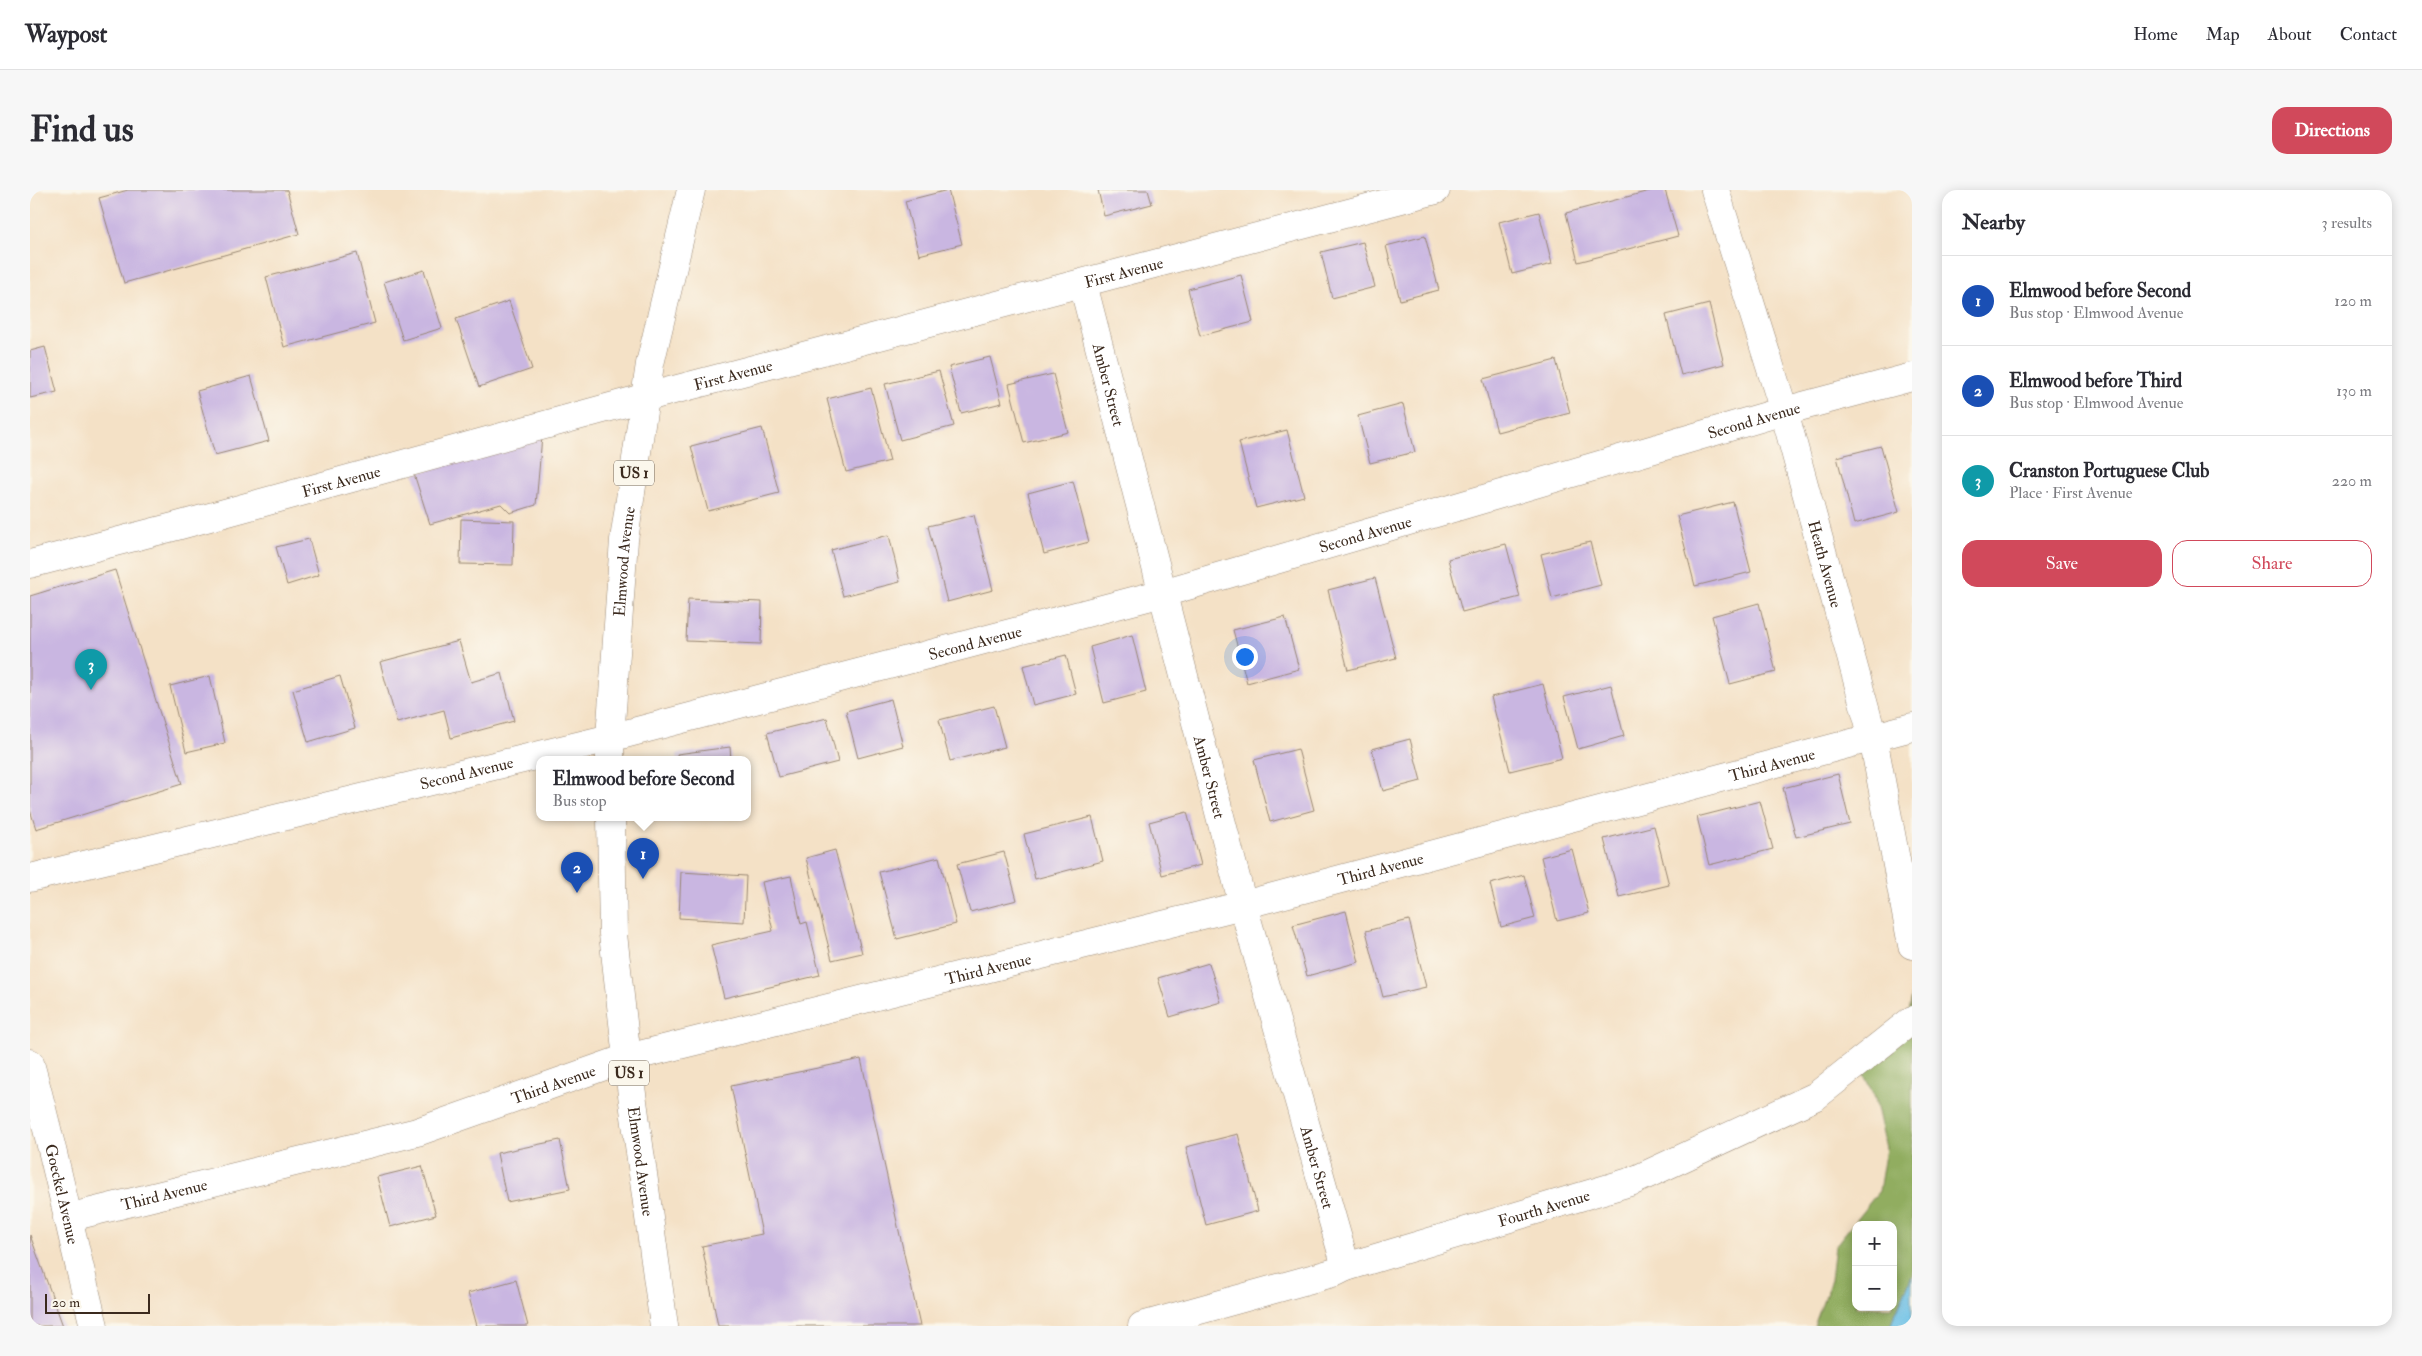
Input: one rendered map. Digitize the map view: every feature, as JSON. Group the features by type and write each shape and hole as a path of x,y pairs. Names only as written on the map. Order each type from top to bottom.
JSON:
{"street":[{"name":"Elmwood Avenue","path":"610,749 624,540 647,398 650,364 691,190"},
{"name":"First Avenue","path":"30,564 647,398 1436,190"},
{"name":"Heath Avenue","path":"1715,190 1784,411 1873,738 1912,945"},
{"name":"Amber Street","path":"1083,284 1243,905 1346,1267"},
{"name":"Second Avenue","path":"579,756 610,749 1163,594 1784,411 1912,377"},
{"name":"Third Avenue","path":"67,1218 417,1132 627,1058 1243,905 1912,727"},
{"name":"Second Avenue","path":"30,878 536,765"},
{"name":"Elmwood Avenue","path":"611,821 614,934 627,1058 664,1326"},
{"name":"Fourth Avenue","path":"1142,1326 1336,1272 1346,1267 1633,1181 1816,1096 1912,1020"},
{"name":"Goeckel Avenue","path":"30,1063 50,1136 67,1218 94,1326"}],"green space":[{"path":"1912,996 1912,1276 1897,1310 1897,1221 1855,1221 1879,1191 1886,1148 1875,1098 1859,1064 1908,1016"},
{"path":"1852,1225 1852,1311 1897,1311 1890,1326 1814,1326 1831,1280 1835,1246"}],"water":[{"path":"1912,1276 1912,1326 1890,1326"}],"building":[{"path":"128,190 287,190 299,234 124,283 99,198"},
{"path":"948,190 962,244 919,255 905,201"},
{"path":"1098,190 1148,190 1152,204 1104,216"},
{"path":"1653,190 1665,190 1678,236 1578,262 1566,213"},
{"path":"1539,212 1552,264 1512,274 1499,222"},
{"path":"1425,236 1439,290 1400,300 1386,246"},
{"path":"1363,242 1375,287 1332,298 1321,252"},
{"path":"357,253 375,323 284,347 266,277"},
{"path":"424,270 442,328 403,340 384,282"},
{"path":"1241,275 1253,322 1200,336 1188,289"},
{"path":"509,301 532,369 479,387 456,319"},
{"path":"1709,304 1724,364 1681,375 1666,315"},
{"path":"45,347 57,392 30,398 30,351"},
{"path":"990,357 1002,403 961,413 949,367"},
{"path":"1556,360 1570,413 1497,432 1483,379"},
{"path":"939,371 954,426 900,440 885,384"},
{"path":"1053,374 1068,432 1024,443 1009,384"},
{"path":"251,376 269,441 215,455 197,391"},
{"path":"871,388 890,461 846,472 827,399"},
{"path":"1403,404 1415,452 1370,463 1358,416"},
{"path":"762,428 779,493 708,511 691,446"},
{"path":"1287,430 1304,496 1256,508 1239,442"},
{"path":"542,436 536,505 510,513 501,504 430,524 414,474"},
{"path":"1881,446 1899,512 1854,524 1837,457"},
{"path":"1073,481 1089,542 1044,554 1028,493"},
{"path":"1733,502 1751,572 1695,586 1677,516"},
{"path":"974,515 993,590 947,602 928,526"},
{"path":"461,519 514,521 513,565 460,564"},
{"path":"889,535 900,582 843,596 831,550"},
{"path":"309,539 319,575 287,585 276,547"},
{"path":"1590,542 1601,585 1552,598 1541,554"},
{"path":"1506,544 1520,597 1462,612 1448,559"},
{"path":"115,570 182,784 36,829 30,810 30,596"},
{"path":"1375,578 1396,658 1348,670 1328,590"},
{"path":"688,599 762,602 761,644 686,641"},
{"path":"1759,603 1776,672 1730,684 1712,616"},
{"path":"1285,617 1299,669 1247,683 1233,630"},
{"path":"1132,635 1146,692 1104,703 1090,647"},
{"path":"459,641 471,682 502,673 514,721 451,738 444,710 397,723 380,662"},
{"path":"1066,655 1076,694 1033,705 1023,666"},
{"path":"210,676 225,743 186,752 170,686"},
{"path":"340,676 355,728 308,742 293,690"},
{"path":"1543,684 1562,758 1510,771 1491,697"},
{"path":"1611,685 1624,736 1578,749 1564,697"},
{"path":"891,699 903,746 858,758 846,711"},
{"path":"994,706 1005,747 950,761 939,720"},
{"path":"827,718 838,762 779,777 767,733"},
{"path":"1410,739 1421,781 1383,791 1372,749"},
{"path":"730,747 731,756 677,756 677,754"},
{"path":"1298,749 1314,810 1270,822 1254,760"},
{"path":"1838,774 1850,824 1796,837 1783,788"},
{"path":"1760,801 1773,849 1709,865 1697,817"},
{"path":"1187,812 1201,865 1162,875 1149,822"},
{"path":"1092,817 1103,861 1035,879 1024,834"},
{"path":"1654,826 1669,885 1619,897 1604,839"},
{"path":"1572,849 1589,913 1557,921 1541,857"},
{"path":"835,850 862,953 832,960 806,858"},
{"path":"1004,852 1017,900 970,912 957,864"},
{"path":"939,857 956,924 897,939 879,872"},
{"path":"681,872 746,876 744,922 679,918"},
{"path":"1524,875 1535,918 1501,927 1490,884"},
{"path":"791,876 801,924 807,922 820,975 724,998 711,945 773,931 762,882"},
{"path":"1346,911 1359,962 1307,976 1293,925"},
{"path":"1409,920 1426,987 1383,997 1366,931"},
{"path":"1209,963 1221,1002 1170,1017 1158,978"},
{"path":"861,1059 920,1326 718,1326 702,1246 762,1234 731,1086"},
{"path":"1238,1134 1258,1211 1206,1225 1186,1147"},
{"path":"560,1140 570,1189 507,1202 497,1153"},
{"path":"422,1166 436,1215 390,1227 377,1177"},
{"path":"30,1235 63,1326 30,1326"},
{"path":"516,1280 528,1326 477,1326 468,1293"}],"place":[{"name":"Cranston Portuguese Club","path":"91,690"},
{"name":"Elmwood before Second","path":"643,879"},
{"name":"Elmwood before Third","path":"577,893"}]}
